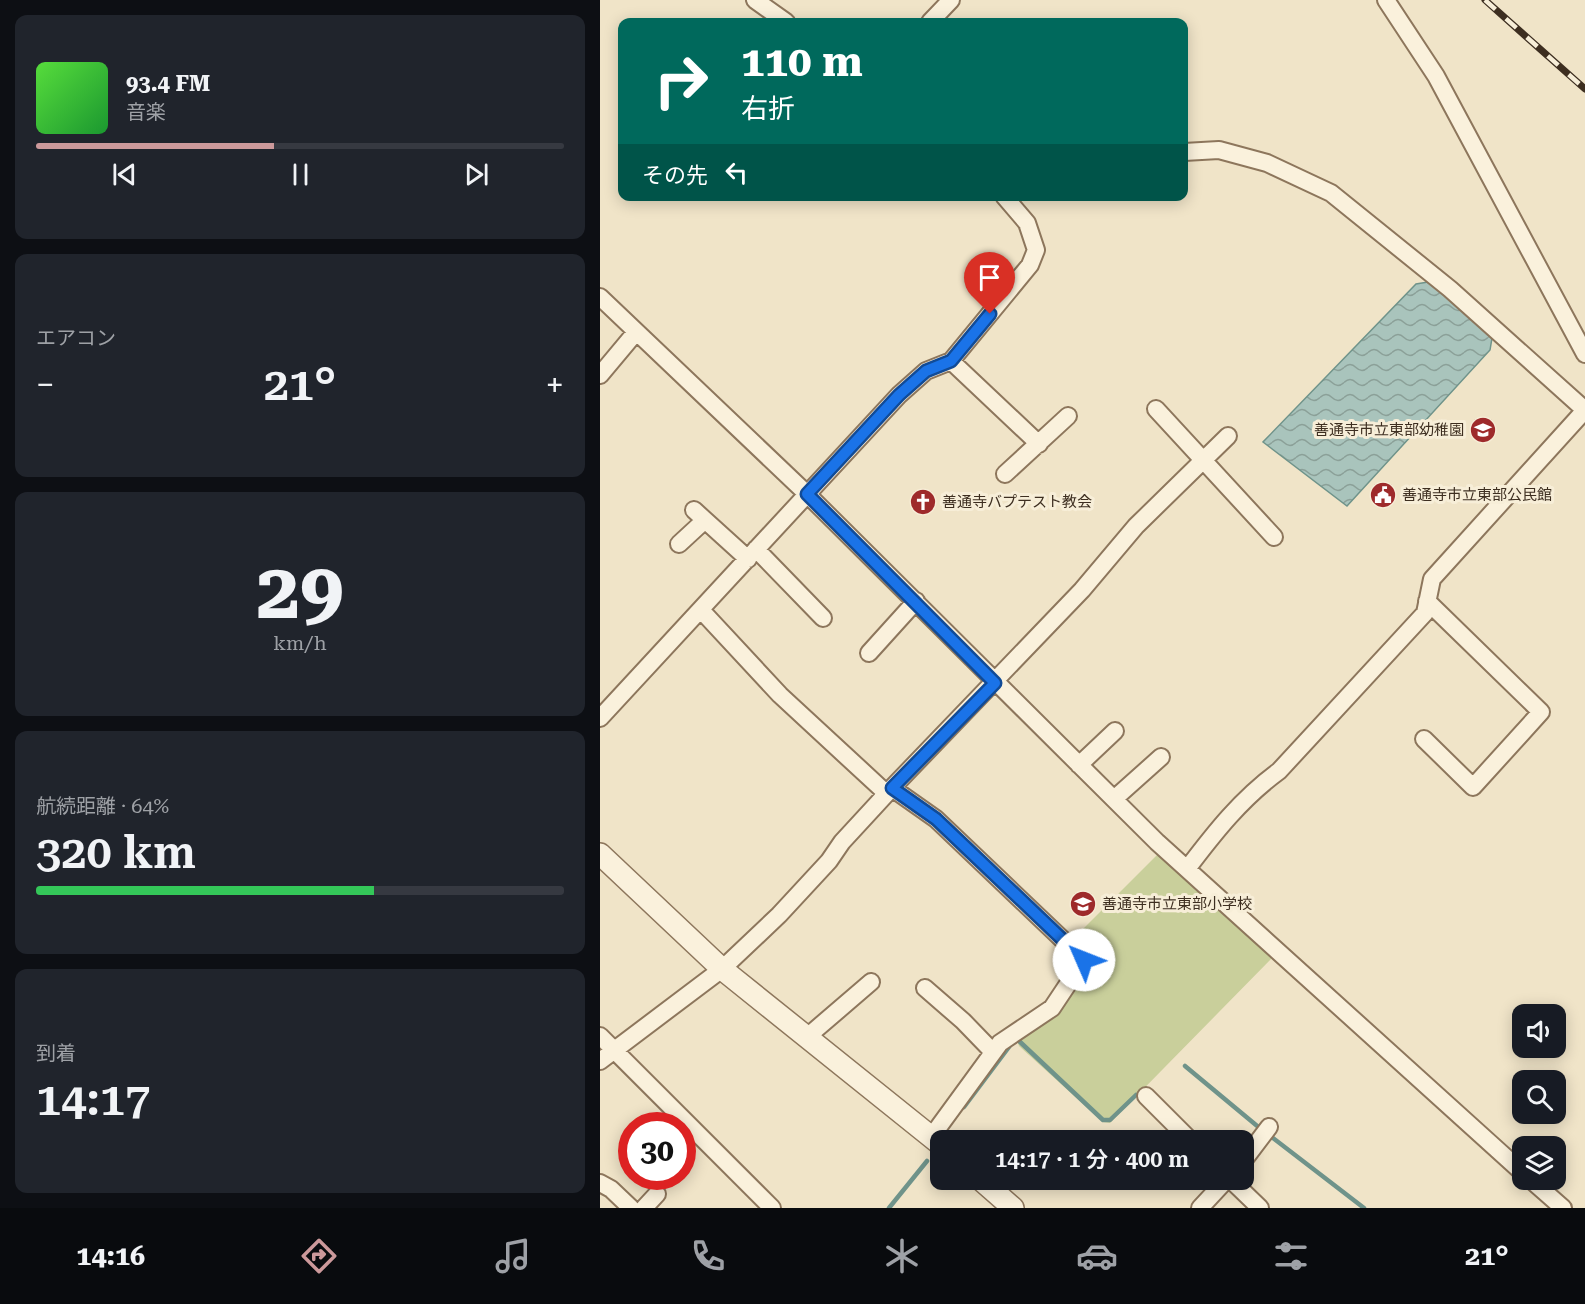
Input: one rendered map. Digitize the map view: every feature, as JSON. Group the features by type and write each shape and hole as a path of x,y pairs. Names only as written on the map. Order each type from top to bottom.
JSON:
{"street":[{"path":"755,0 780,18"},
{"path":"934,18 951,0"},
{"path":"1386,0 1436,76 1585,354"},
{"path":"1187,869 1225,818 1254,789 1279,771 1425,613 1432,579 1453,553 1585,410 1450,289 1331,193 1267,163 1219,150 1188,152"},
{"path":"600,718 899,395 926,371 951,361 1030,265 1036,250 1027,223 1008,201"},
{"path":"600,297 807,494 1114,800 1512,1163"},
{"path":"600,375 636,332"},
{"path":"951,361 1039,444"},
{"path":"1156,409 1274,537"},
{"path":"1005,474 1068,416"},
{"path":"600,1061 722,969 779,915 829,861 842,842 889,790 995,683 1082,590 1136,526 1228,436"},
{"path":"679,543 700,515 752,554 823,618"},
{"path":"869,653 916,601"},
{"path":"1424,739 1473,788 1541,712 1427,601"},
{"path":"701,610 780,695 889,790 936,819 1084,960 1052,1008 1000,1044 993,1052 942,1130"},
{"path":"1079,765 1115,731"},
{"path":"1114,800 1161,757"},
{"path":"600,854 722,969 930,1135"},
{"path":"807,1037 871,982"},
{"path":"925,988 963,1021 993,1052"},
{"path":"600,1036 772,1208"},
{"path":"1146,1096 1180,1130"},
{"path":"1254,1147 1267,1131"},
{"path":"600,1183 611,1189 631,1208"},
{"path":"993,1190 1013,1208"},
{"path":"1200,1208 1218,1190"},
{"path":"1241,1190 1260,1208"},
{"path":"1543,1190 1563,1208"},
{"path":"644,1208 657,1194"}],"green space":[{"path":"1160,852 1271,955 1271,959 1110,1123 1103,1122 1019,1046 1016,1038 1091,960 1071,941"}],"water":[{"path":"1428,282 1439,287 1492,338 1490,350 1347,506 1263,442 1416,284"}],"waterway":[{"path":"1018,1040 1103,1120 1110,1120 1136,1095"},
{"path":"964,1107 1009,1047"},
{"path":"1185,1066 1262,1130"},
{"path":"1269,1135 1364,1208"},
{"path":"889,1208 927,1161"}],"railway":[{"path":"1485,0 1585,89"}],"place":[{"name":"善通寺市立東部幼稚園","path":"1483,430"},
{"name":"善通寺市立東部公民館","path":"1383,495"},
{"name":"善通寺バプテスト教会","path":"923,502"},
{"name":"善通寺市立東部小学校","path":"1083,904"}],"route":[{"path":"990,314 951,361 926,371 899,395 870,429 807,494 995,683 892,788 936,819 1084,960"}]}
